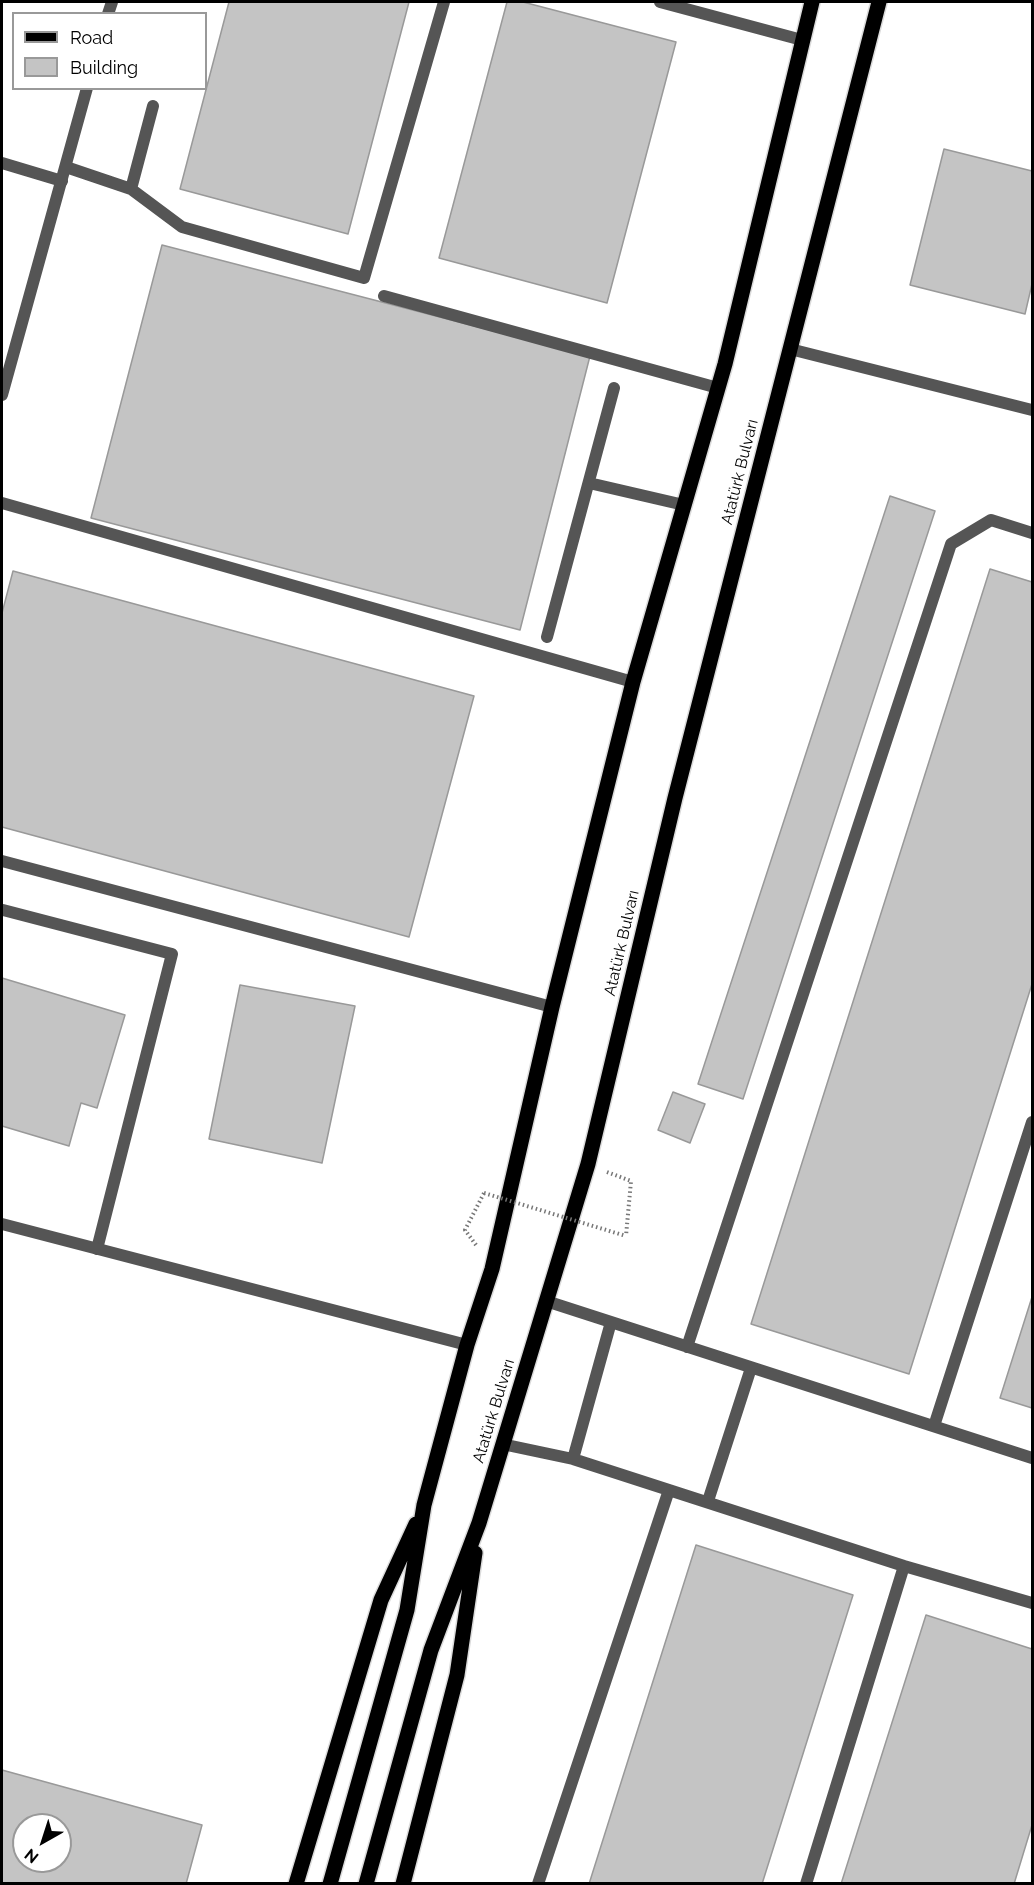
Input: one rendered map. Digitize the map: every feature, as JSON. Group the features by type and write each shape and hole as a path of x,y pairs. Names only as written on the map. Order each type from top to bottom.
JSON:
{"main road":[{"path":"330,1884 407,1610 424,1505 467,1345 492,1269 552,1007 633,682 718,388 812,2"},
{"name":"Atatürk Bulvarı","path":"366,1884 431,1650 479,1523 588,1164 675,798 879,2"},
{"path":"296,1884 381,1600 424,1505"},
{"path":"403,1884 457,1675 479,1523"}],"street":[{"path":"66,167 131,189 182,227 364,278 444,2"},
{"path":"660,2 802,40"},
{"path":"2,395 86,90"},
{"path":"131,189 153,106"},
{"path":"2,163 62,181"},
{"path":"384,296 718,388"},
{"path":"790,349 1032,410"},
{"path":"547,637 614,388"},
{"path":"589,483 684,506"},
{"path":"2,503 633,682"},
{"path":"687,1347 951,544 991,520 1032,533"},
{"path":"2,861 552,1007"},
{"path":"3,910 172,954 97,1249"},
{"path":"934,1426 1032,1122"},
{"path":"2,1224 467,1345"},
{"path":"546,1301 1032,1458"},
{"path":"573,1459 611,1323"},
{"path":"708,1501 751,1368"},
{"path":"502,1443 573,1459 904,1566 1032,1603"},
{"path":"538,1884 669,1490"},
{"path":"806,1884 904,1566"}],"path":[{"path":"465,1230 484,1193 626,1236 631,1181"}],"building":[{"path":"229,2 409,2 348,234 180,189"},
{"path":"507,2 523,2 676,42 607,303 439,258"},
{"path":"944,149 1032,171 1032,284 1025,314 910,285"},
{"path":"162,245 590,356 520,630 91,518"},
{"path":"890,496 935,511 743,1099 698,1084"},
{"path":"990,569 1032,582 1032,984 909,1374 751,1324"},
{"path":"13,571 474,696 409,937 2,827 2,613"},
{"path":"2,978 125,1015 97,1108 81,1103 69,1146 2,1126"},
{"path":"240,985 355,1006 322,1163 209,1139"},
{"path":"673,1092 705,1104 690,1143 658,1130"},
{"path":"1032,1297 1032,1408 1000,1398"},
{"path":"696,1545 853,1595 762,1884 589,1884"},
{"path":"926,1615 1032,1649 1032,1825 1014,1884 841,1884"},
{"path":"2,1770 202,1825 186,1884 2,1884"}]}
